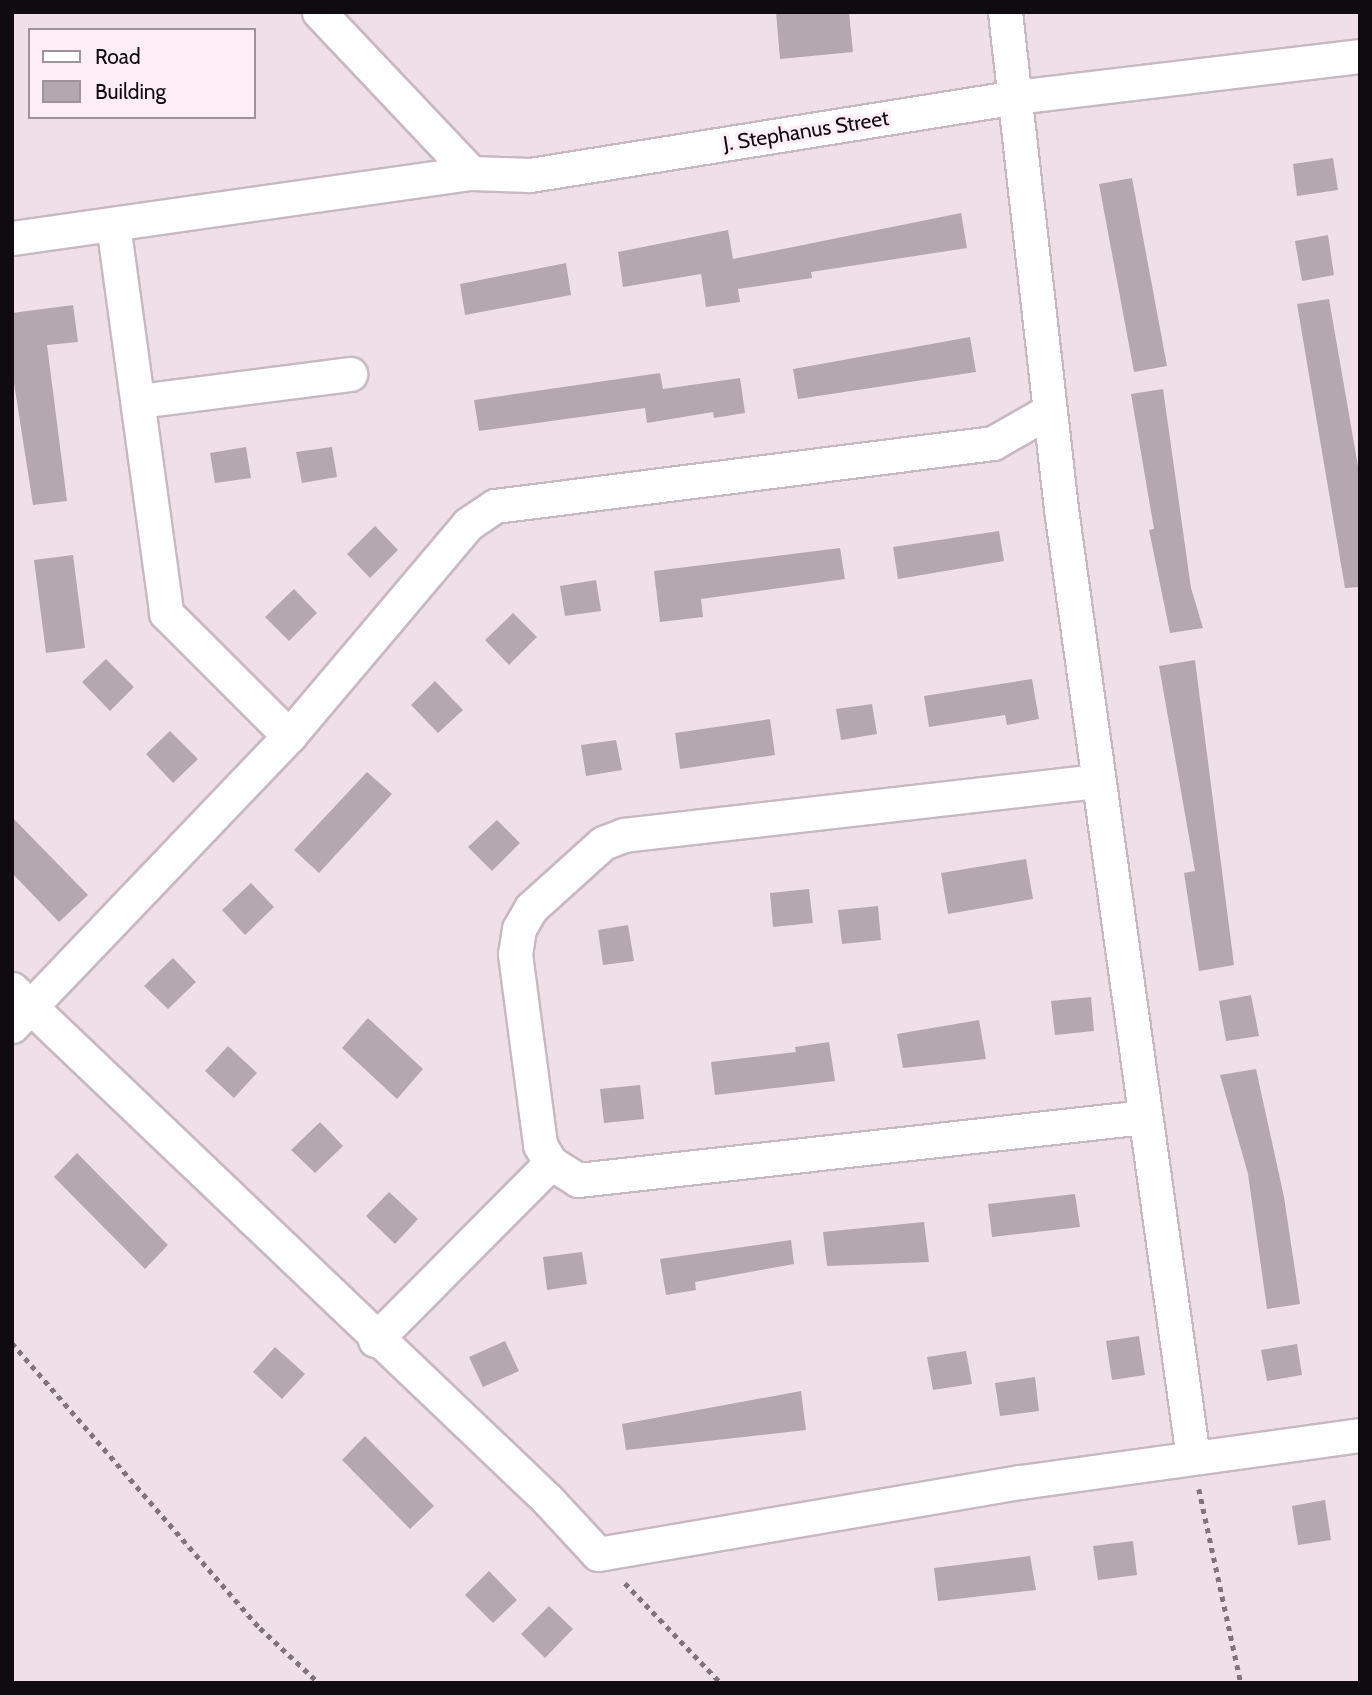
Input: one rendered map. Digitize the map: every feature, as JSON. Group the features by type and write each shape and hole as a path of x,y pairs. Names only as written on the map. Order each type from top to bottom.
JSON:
{"street":[{"path":"320,12 471,173"},
{"path":"1005,12 1049,411 1096,781 1193,1458"},
{"name":"J. Stephanus Street","path":"12,238 471,173 530,175 1016,97 1360,56"},
{"path":"113,224 166,613 289,736"},
{"path":"139,401 350,374"},
{"path":"1049,411 993,443 495,506 468,524 289,736 18,1007 547,1499 598,1554 1193,1458 1360,1435"},
{"path":"1096,781 624,835 603,843 531,908 519,929 515,954 540,1145 551,1163 578,1180 1144,1117"},
{"path":"375,1340 551,1163"}],"path":[{"path":"12,1343 260,1628 319,1683"},
{"path":"1193,1458 1238,1682"},
{"path":"598,1554 721,1683"}],"building":[{"path":"776,12 849,12 853,52 780,59"},
{"path":"1333,158 1338,190 1297,196 1293,164"},
{"path":"1132,178 1167,366 1134,372 1099,184"},
{"path":"961,213 967,248 811,272 812,278 738,289 740,302 706,307 701,274 623,287 618,252 728,230 733,259"},
{"path":"1328,235 1334,275 1302,281 1295,241"},
{"path":"566,263 571,295 465,315 460,284"},
{"path":"1329,299 1360,478 1360,587 1345,588 1297,304"},
{"path":"73,305 78,342 47,345 67,501 33,505 12,370 12,313"},
{"path":"970,337 976,372 798,399 793,369"},
{"path":"660,373 663,389 740,378 745,413 714,418 713,412 647,423 645,408 479,431 474,400"},
{"path":"1163,389 1191,588 1203,628 1170,633 1149,530 1154,529 1131,394"},
{"path":"246,447 251,478 215,483 210,453"},
{"path":"332,447 337,477 302,483 296,452"},
{"path":"375,526 398,550 370,578 347,554"},
{"path":"999,531 1004,561 898,579 893,547"},
{"path":"840,548 845,579 701,599 703,617 660,622 654,571"},
{"path":"73,555 85,648 46,653 34,560"},
{"path":"596,580 601,611 565,616 560,586"},
{"path":"294,589 317,613 289,641 265,617"},
{"path":"513,613 537,637 509,665 485,640"},
{"path":"106,659 134,687 110,711 82,682"},
{"path":"1195,660 1234,965 1199,971 1184,873 1195,871 1159,666"},
{"path":"1032,679 1039,719 1007,725 1005,715 929,727 924,696"},
{"path":"435,681 463,710 438,733 411,705"},
{"path":"872,704 877,734 841,740 836,709"},
{"path":"770,719 775,755 680,769 675,733"},
{"path":"170,731 198,759 173,783 146,754"},
{"path":"616,740 622,770 586,776 581,745"},
{"path":"367,772 392,794 319,873 294,850"},
{"path":"12,817 88,895 59,922 12,873"},
{"path":"497,820 520,843 492,871 468,847"},
{"path":"1026,859 1033,899 948,914 941,873"},
{"path":"251,883 274,907 245,935 222,910"},
{"path":"809,889 813,923 773,927 770,893"},
{"path":"878,906 881,940 842,944 838,910"},
{"path":"628,925 634,961 603,965 598,930"},
{"path":"173,958 196,982 168,1009 144,986"},
{"path":"1251,995 1259,1036 1226,1041 1219,1001"},
{"path":"1091,997 1094,1031 1055,1035 1051,1001"},
{"path":"368,1018 423,1069 397,1099 342,1048"},
{"path":"979,1020 986,1059 903,1068 897,1034"},
{"path":"829,1042 835,1081 715,1095 711,1062 796,1052 795,1047"},
{"path":"228,1046 257,1073 234,1098 205,1071"},
{"path":"1256,1069 1284,1197 1300,1304 1267,1309 1248,1174 1220,1075"},
{"path":"640,1085 644,1119 604,1123 600,1089"},
{"path":"320,1122 343,1146 315,1173 291,1150"},
{"path":"77,1153 168,1245 145,1269 54,1177"},
{"path":"389,1192 418,1219 395,1244 366,1216"},
{"path":"1075,1194 1080,1227 992,1237 988,1204"},
{"path":"924,1222 929,1262 827,1266 823,1232"},
{"path":"791,1240 794,1264 695,1282 696,1290 666,1295 660,1259"},
{"path":"582,1252 587,1284 547,1290 543,1257"},
{"path":"1139,1336 1145,1375 1112,1380 1106,1341"},
{"path":"505,1341 519,1371 483,1387 469,1357"},
{"path":"1297,1344 1302,1375 1267,1381 1261,1350"},
{"path":"275,1347 305,1374 282,1399 253,1372"},
{"path":"966,1351 972,1384 933,1390 927,1357"},
{"path":"1035,1377 1039,1411 1000,1416 995,1383"},
{"path":"801,1391 806,1430 626,1450 622,1424"},
{"path":"365,1436 434,1506 410,1529 342,1460"},
{"path":"1325,1500 1331,1540 1298,1545 1292,1506"},
{"path":"1133,1541 1137,1575 1098,1580 1093,1546"},
{"path":"1030,1556 1036,1590 938,1601 934,1568"},
{"path":"489,1571 517,1600 493,1623 465,1595"},
{"path":"549,1606 573,1629 545,1658 521,1634"}]}
